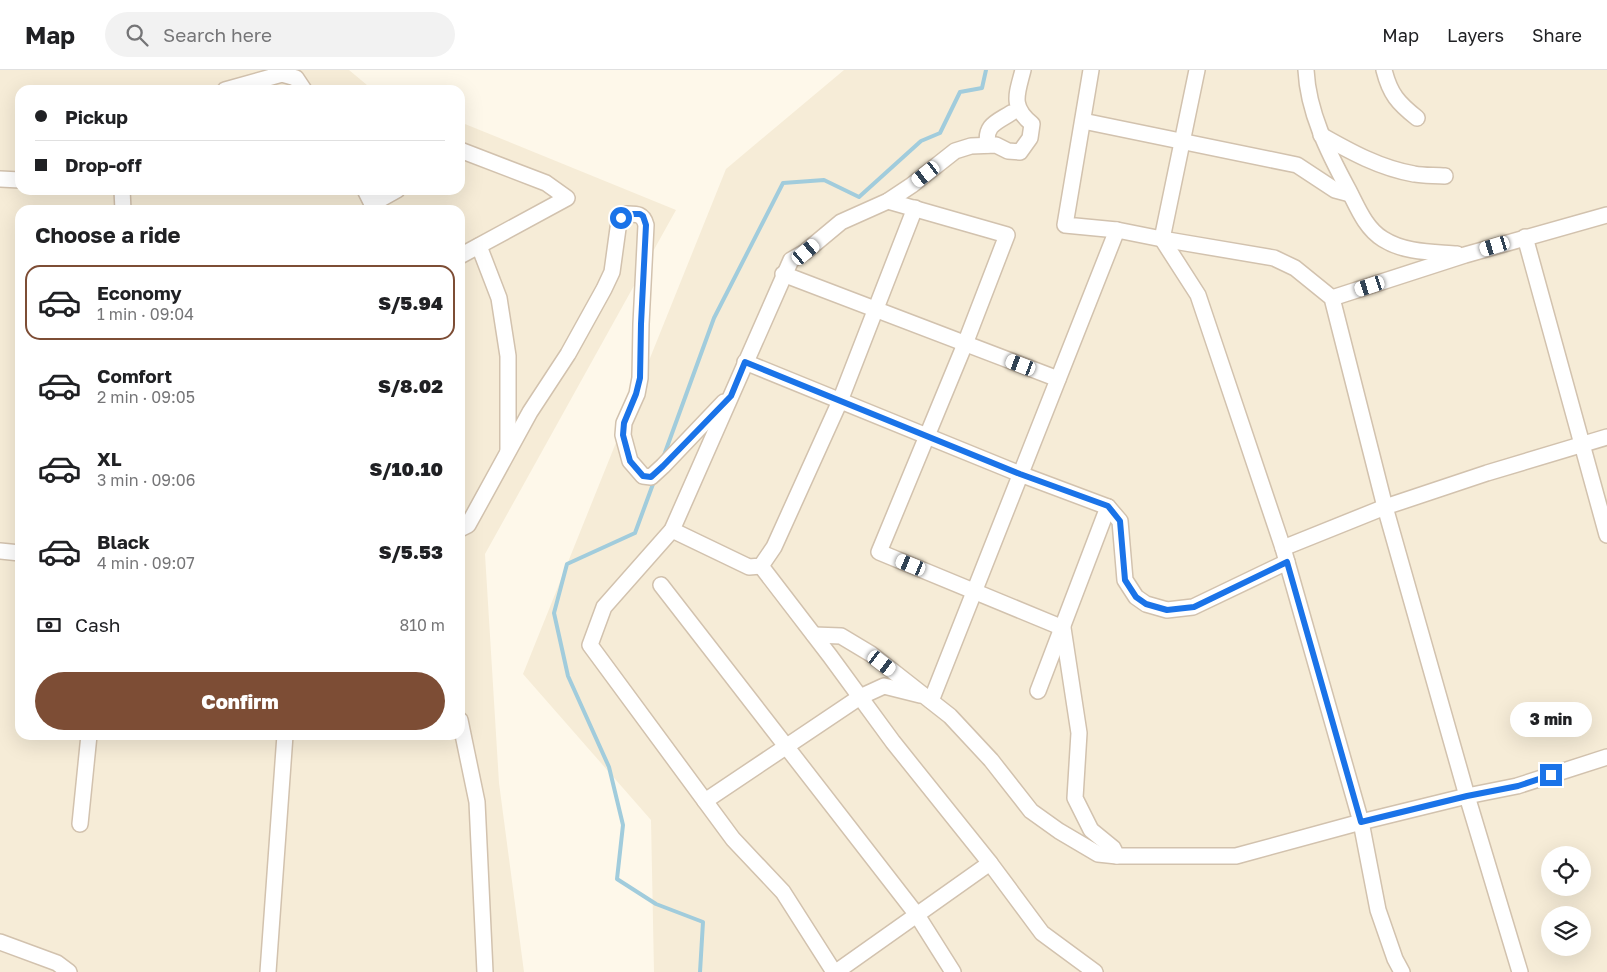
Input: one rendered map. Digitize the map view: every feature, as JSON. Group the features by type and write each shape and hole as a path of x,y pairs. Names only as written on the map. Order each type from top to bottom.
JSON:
{"street":[{"path":"990,863 835,972 783,892 733,839 590,645 604,607 672,530 783,274 791,260 806,252 841,222 888,201 912,185 955,151 971,146 996,145 1020,152 1030,138 1032,124 1021,115 1016,98 1023,70"},
{"path":"1091,70 1065,224 1117,230 1274,258 1295,268 1332,298 1385,507 1467,796 1520,972"},
{"path":"1197,70 1162,239 1198,295 1285,555 1361,822 1378,910 1394,959 1402,972"},
{"path":"1306,70 1306,83 1324,144 1364,221 1382,238 1409,250 1465,255"},
{"path":"1384,70 1388,87 1403,107 1417,118"},
{"path":"243,85 282,74 296,78 301,85"},
{"path":"988,145 986,136 991,126 1011,113"},
{"path":"1082,121 1297,165 1335,190 1350,194"},
{"path":"1322,135 1352,153 1387,167 1415,174 1445,176"},
{"path":"465,153 546,183 567,198 465,253"},
{"path":"0,179 15,180"},
{"path":"377,205 390,195"},
{"path":"888,201 1007,235 966,344 879,552 1064,628"},
{"path":"672,530 749,568 761,566 774,547 840,401 915,208"},
{"path":"465,526 468,525 530,412 568,354 604,289 612,272 620,221 625,214 640,214 643,216 646,225 640,378 636,394 624,423 624,444 630,461 643,476 651,477 731,396"},
{"path":"1332,298 1465,255 1607,214"},
{"path":"929,699 974,592 1117,230"},
{"path":"1525,237 1607,535"},
{"path":"479,246 499,298 508,356 508,452"},
{"path":"783,274 1058,379"},
{"path":"745,362 1020,474 1108,506 1120,521 1125,580 1136,597 1146,604 1167,610 1194,607 1285,555 1385,507 1487,473 1583,446 1607,437"},
{"path":"1038,692 1064,628 1108,506"},
{"path":"0,551 15,552"},
{"path":"761,566 814,634 893,742 990,863 1042,933 1095,972"},
{"path":"661,585 917,915 953,972"},
{"path":"1064,628 1079,733 1075,798 1091,830 1113,848 1117,856"},
{"path":"814,634 841,636 871,654 950,716 991,760 1031,811 1059,831 1098,854 1117,856 1236,856 1361,822 1467,796 1518,786 1607,756"},
{"path":"705,801 860,697 884,686 929,699"},
{"path":"80,824 88,740"},
{"path":"268,972 285,740"},
{"path":"464,740 477,802 485,972"},
{"path":"0,942 57,963 70,972"}],"shaded area":[{"path":"0,70 349,70 367,85 15,85 15,195 465,195 465,124 676,210 485,554 499,783 524,972 0,972"},
{"path":"844,70 1607,70 1607,972 654,972 651,820 523,674 726,169"}],"waterway":[{"path":"663,458 714,318 783,183 824,180 859,197 921,141 940,133 960,92 982,88 986,70"},
{"path":"653,484 635,533 567,564 554,613 568,676 609,767 623,825 617,879 656,904 703,922 700,972"}],"route":[{"path":"621,218 625,214 640,214 643,216 646,225 640,378 636,394 624,423 623,435 630,461 643,476 651,477 731,396 745,362 1020,474 1108,506 1120,521 1125,580 1136,597 1146,604 1167,610 1194,607 1287,562 1361,822 1467,796 1518,786 1551,775"}]}
